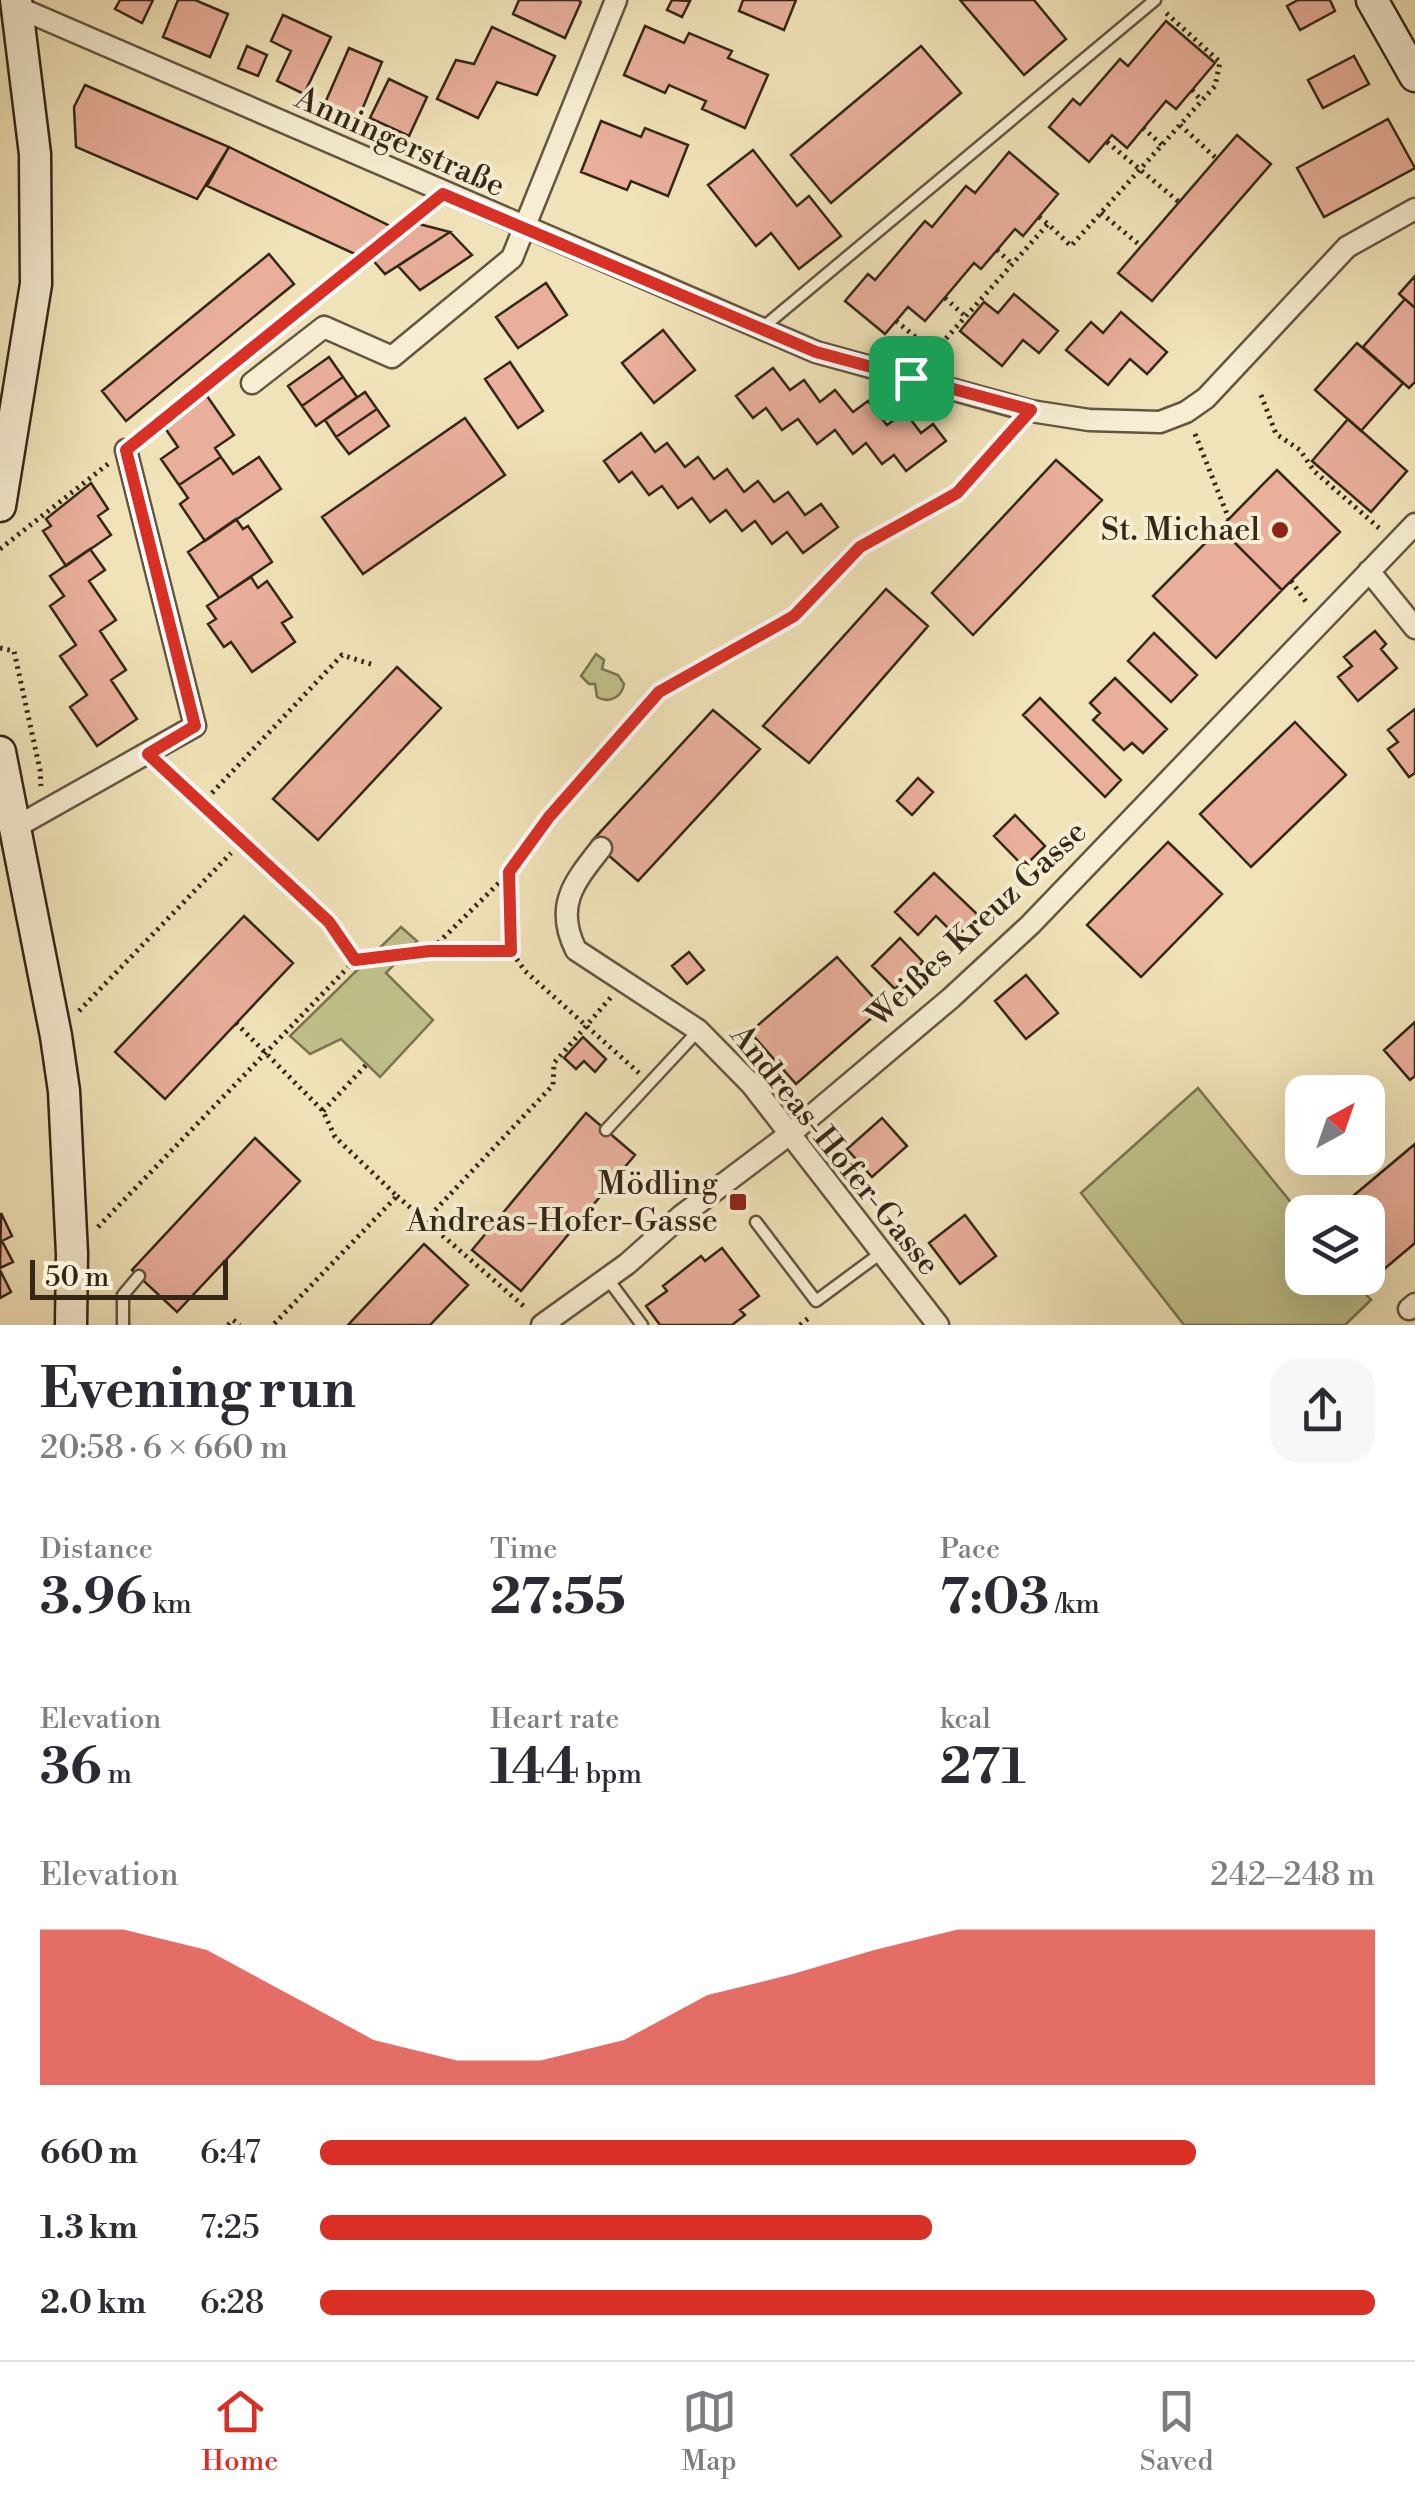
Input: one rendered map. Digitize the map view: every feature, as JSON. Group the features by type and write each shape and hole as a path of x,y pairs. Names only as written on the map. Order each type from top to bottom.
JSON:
{"street":[{"path":"252,383 324,327 392,357 512,258 616,0"},
{"path":"1372,0 1415,76"},
{"path":"0,506 36,284 34,154 16,3"},
{"name":"Anningerstraße","path":"16,3 443,194 816,352 1031,410 1089,420 1160,422 1186,412"},
{"path":"1186,412 1206,398 1347,247 1415,209"},
{"path":"16,827 195,726 126,450"},
{"name":"Weißes Kreuz Gasse","path":"543,1324 608,1278 791,1134 951,998 1030,925 1415,524"},
{"path":"1369,571 1415,628"},
{"path":"0,752 64,1090 72,1254 71,1325"},
{"name":"Andreas-Hofer-Gasse","path":"602,848 574,883 566,912 566,931 576,950 698,1030 752,1085 938,1325"}],"lane":[{"path":"761,329 1154,1"},
{"path":"148,754 303,897"},
{"path":"606,1130 698,1030"},
{"path":"756,1222 816,1301 882,1252"},
{"path":"123,1325 123,1296 139,1276"},
{"path":"608,1278 642,1325"}],"path":[{"path":"1039,217 1071,246 1215,86 1220,62 1154,1"},
{"path":"1192,90 1202,100"},
{"path":"1180,125 1217,159"},
{"path":"1144,128 1162,145"},
{"path":"1107,142 1179,202"},
{"path":"0,549 443,194"},
{"path":"1101,213 1141,246"},
{"path":"911,378 1048,224"},
{"path":"997,250 1012,264"},
{"path":"945,298 966,316"},
{"path":"896,321 934,352"},
{"path":"1262,395 1276,434 1300,450 1314,471 1396,544"},
{"path":"430,951 509,872 549,817 659,692 794,616 860,547 957,493 1031,410"},
{"path":"1186,412 1229,519"},
{"path":"0,648 14,651 41,791"},
{"path":"203,802 342,655 374,665"},
{"path":"85,1005 243,840"},
{"path":"509,872 511,951 525,971 648,1082"},
{"path":"303,897 329,922 355,960"},
{"path":"94,1230 355,960 430,951 511,951"},
{"path":"425,1221 553,1086 554,1063 624,982"},
{"path":"236,1023 323,1111 335,1137 543,1324"},
{"path":"323,1111 366,1064"},
{"path":"273,1325 397,1196"},
{"path":"228,1325 233,1320 240,1325"}],"green space":[{"path":"596,654 604,660 602,669 618,675 624,684 614,698 597,697 595,684 581,676"},
{"path":"401,927 417,941 386,973 433,1020 380,1077 341,1039 310,1054 290,1036"},
{"path":"1198,1088 1285,1195 1285,1295 1367,1295 1371,1300 1345,1325 1184,1325 1081,1193"}],"building":[{"path":"120,0 153,0 142,23 115,9"},
{"path":"178,0 195,0 228,14 210,57 163,37"},
{"path":"519,0 581,2 565,38 513,14"},
{"path":"672,0 690,1 682,17 667,10"},
{"path":"743,0 796,0 784,30 739,11"},
{"path":"960,0 1034,0 1066,39 1024,75"},
{"path":"1298,0 1330,0 1335,11 1300,30 1287,6"},
{"path":"283,15 331,37 304,94 277,81 291,51 271,41"},
{"path":"1166,21 1215,63 1176,109 1166,101 1127,148 1112,135 1089,162 1049,127 1073,99 1080,105 1120,59 1128,66"},
{"path":"645,26 684,43 689,33 732,51 728,58 768,75 745,128 702,109 706,101 669,85 665,93 624,75"},
{"path":"492,27 555,56 537,95 497,82 478,118 437,99 456,60 474,64"},
{"path":"247,46 267,55 258,76 238,68"},
{"path":"921,46 961,93 831,203 791,155"},
{"path":"349,48 382,62 359,117 325,103"},
{"path":"1354,56 1369,84 1323,108 1308,80"},
{"path":"389,79 427,97 409,136 370,118"},
{"path":"85,85 229,147 197,199 76,147 74,107"},
{"path":"1388,119 1415,168 1324,217 1297,168"},
{"path":"601,121 641,137 645,128 688,145 668,196 631,181 627,190 581,172"},
{"path":"1237,135 1271,164 1152,301 1118,273"},
{"path":"229,147 394,228 357,255 207,186"},
{"path":"753,150 797,206 809,196 841,236 799,269 771,233 756,246 708,185"},
{"path":"1009,152 1058,194 1023,236 1015,229 981,269 974,263 925,321 908,307 885,334 845,301 868,274 875,280 925,221 932,227 966,186 975,193"},
{"path":"415,223 450,232 385,274 371,258"},
{"path":"450,232 472,255 420,290 398,266"},
{"path":"269,254 294,284 126,421 102,391"},
{"path":"1415,276 1415,308 1399,294"},
{"path":"546,283 567,315 518,348 496,317"},
{"path":"1014,294 1058,331 1039,353 1023,340 1002,366 960,331 984,302 998,313"},
{"path":"1405,299 1415,308 1415,382 1409,388 1363,347"},
{"path":"1121,312 1167,352 1147,374 1130,359 1108,385 1066,350 1091,322 1103,333"},
{"path":"663,330 695,370 654,403 622,363"},
{"path":"1357,343 1403,383 1361,431 1315,390"},
{"path":"329,357 343,377 302,406 288,386"},
{"path":"510,362 543,411 518,428 485,379"},
{"path":"773,368 790,390 804,380 820,402 835,390 853,412 868,401 887,425 905,412 921,433 933,424 946,441 906,471 894,455 882,464 866,443 853,454 835,430 817,444 798,419 782,430 766,408 753,418 736,396"},
{"path":"343,377 357,397 316,426 302,406"},
{"path":"365,392 377,409 336,437 325,420"},
{"path":"207,396 234,435 215,448 221,457 179,485 161,459 178,447 163,425"},
{"path":"377,409 389,426 349,454 336,437"},
{"path":"465,418 505,475 363,574 322,517"},
{"path":"1348,419 1407,471 1371,512 1312,461"},
{"path":"641,433 655,452 667,443 685,467 698,457 714,479 727,469 744,492 758,481 774,502 788,492 805,515 821,504 838,527 803,553 787,532 772,544 755,521 742,531 726,510 710,522 692,498 678,508 662,486 649,495 632,472 619,482 604,461"},
{"path":"221,457 233,474 259,457 281,489 205,541 180,504 188,498 179,485"},
{"path":"1056,460 1102,500 973,635 932,593"},
{"name":"St. Michael","path":"1277,470 1340,532 1282,590 1220,528"},
{"path":"91,483 108,509 98,516 111,535 66,566 43,531 51,526 46,519"},
{"path":"236,519 243,529 248,526 272,562 219,598 188,552"},
{"path":"1220,528 1282,590 1216,658 1153,596"},
{"path":"90,549 105,570 89,581 116,620 100,631 126,670 111,680 137,719 97,746 70,707 87,695 60,656 76,645 50,606 64,596 50,576"},
{"path":"251,577 258,588 267,581 292,617 282,623 295,642 252,672 231,642 224,647 208,624 216,619 207,606"},
{"path":"886,589 928,626 809,763 763,726"},
{"path":"1375,631 1386,644 1381,649 1397,668 1358,701 1338,677 1352,666 1344,657"},
{"path":"1154,633 1197,675 1171,702 1128,661"},
{"path":"397,667 441,708 318,840 273,799"},
{"path":"1115,678 1167,729 1143,753 1132,743 1124,750 1093,720 1100,713 1090,703"},
{"path":"1040,698 1121,780 1105,797 1023,715"},
{"path":"1415,709 1415,773 1409,777 1388,749 1398,742 1388,730"},
{"path":"713,710 760,749 638,881 592,841"},
{"path":"1295,722 1346,775 1251,867 1200,814"},
{"path":"918,778 933,792 912,815 897,801"},
{"path":"1015,815 1045,846 1024,867 994,836"},
{"path":"1168,842 1222,894 1141,977 1087,925"},
{"path":"934,873 978,915 957,937 936,916 918,935 895,912"},
{"path":"244,916 293,963 165,1099 115,1052"},
{"path":"900,938 923,962 895,989 872,966"},
{"path":"689,952 704,970 687,984 672,966"},
{"path":"837,957 883,1008 796,1084 750,1032"},
{"path":"1026,975 1058,1013 1026,1039 995,1001"},
{"path":"1415,1022 1415,1076 1410,1080 1384,1050"},
{"path":"583,1037 606,1059 595,1072 584,1061 576,1069 564,1058"},
{"path":"586,1113 635,1155 521,1291 472,1250"},
{"path":"882,1118 907,1146 872,1177 847,1149"},
{"path":"255,1138 300,1181 177,1312 132,1270"},
{"path":"1415,1144 1415,1243 1385,1268 1385,1195 1354,1195 1378,1175 1385,1175 1385,1169"},
{"path":"1,1213 12,1236 2,1241 13,1262 0,1268"},
{"path":"965,1215 996,1256 960,1284 929,1243"},
{"path":"424,1244 468,1285 430,1325 348,1325"},
{"path":"722,1248 759,1296 740,1310 745,1315 732,1325 660,1325 646,1306 667,1291 663,1286 701,1256 705,1261"},
{"path":"0,1270 11,1292 0,1298"}],"place":[{"name":"St. Michael","path":"1280,530"},
{"name":"Mödling Andreas-Hofer-Gasse","path":"738,1202"}],"route":[{"path":"443,194 816,352 911,378 1031,410 957,493 860,547 794,616 659,692 549,817 509,872 511,951 430,951 355,960 329,922 148,754 195,726 126,450 443,194"}]}
